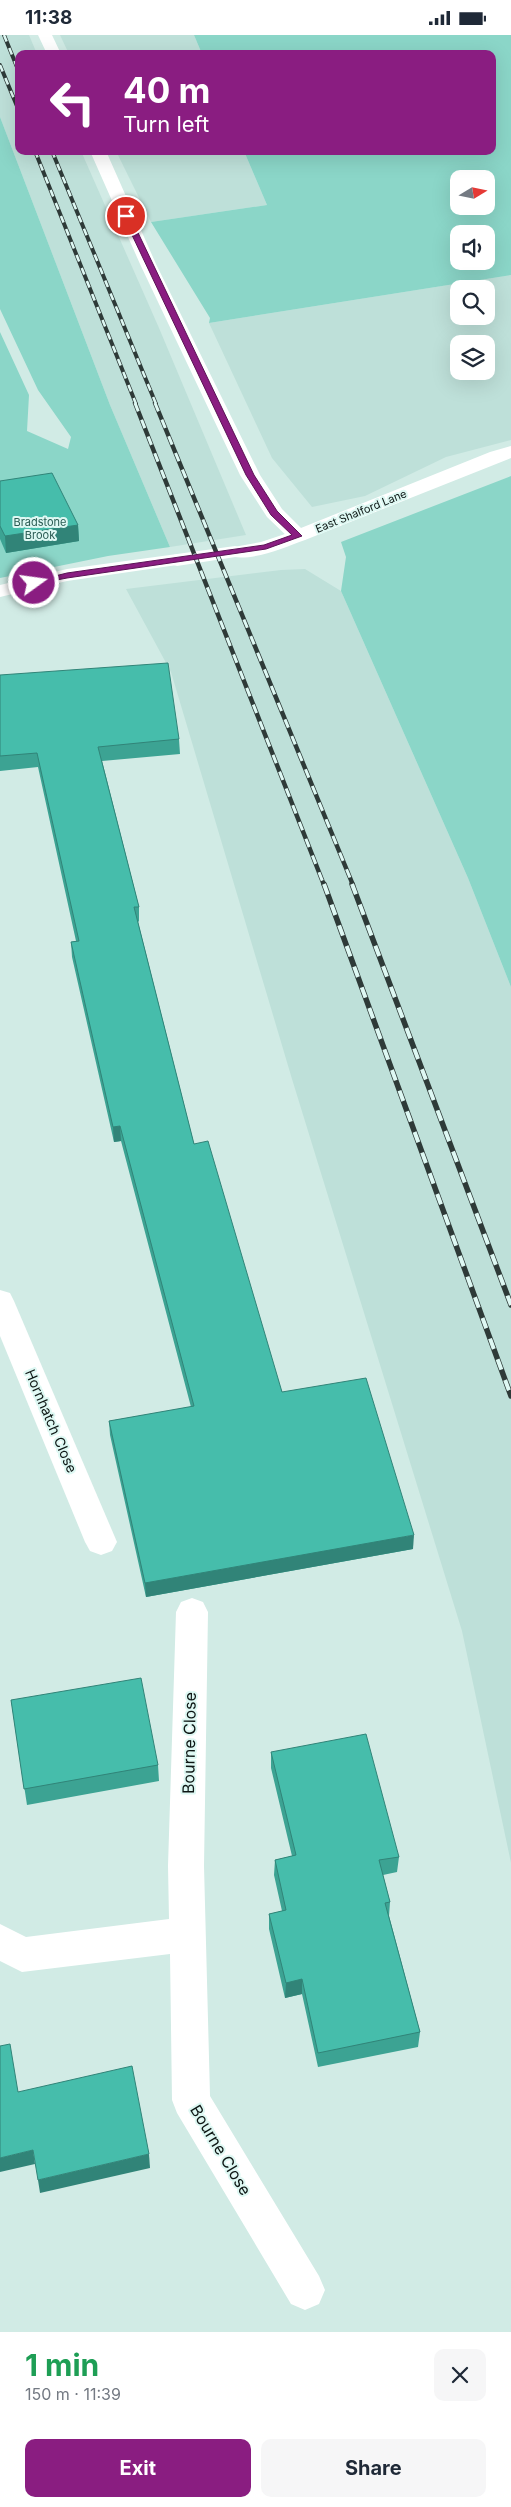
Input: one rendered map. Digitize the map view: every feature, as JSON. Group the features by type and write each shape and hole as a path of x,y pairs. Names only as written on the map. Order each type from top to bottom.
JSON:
{"street":[{"path":"45,35 52,50"},
{"path":"100,155 148,264 250,475 274,513 298,536"},
{"name":"East Shalford Lane","path":"0,591 67,575 266,547 511,452"},
{"name":"Hornhatch Close","path":"0,1301 101,1542"},
{"name":"Bourne Close","path":"192,1612 186,1866 191,2100 305,2290"},
{"path":"0,1941 22,1955 188,1935"}],"shaded area":[{"path":"0,35 29,35 35,50 15,50 15,155 83,155 159,328 246,535 170,547 110,405 0,117"},
{"path":"60,35 194,35 200,50 67,50"},
{"path":"118,155 246,155 267,205 151,222"},
{"path":"511,275 511,440 446,457 365,496 312,507 272,458 209,323 450,285 450,325 495,325 495,280 480,280"},
{"path":"305,569 341,591 468,878 511,987 511,1863 462,1631 292,1079 171,672 126,589 281,570"}],"green space":[{"path":"194,35 511,35 511,275 480,280 450,280 450,285 209,323 210,318 151,222 267,205 246,155 496,155 496,50 200,50"},
{"name":"Bradstone Brook","path":"0,117 110,405 170,547 108,556 0,578 0,332 29,395 27,431 68,449 71,437 38,390 0,309"},
{"path":"511,476 511,987 468,878 341,591 346,557 341,542"}],"building":[{"path":"52,473 78,525 5,536 0,526 0,481"},
{"path":"168,663 179,739 98,747 139,907 134,907 194,1144 208,1141 282,1392 366,1378 414,1535 145,1583 109,1421 194,1406 120,1126 113,1127 71,942 79,941 37,753 0,756 0,675"},
{"path":"141,1678 158,1765 24,1789 11,1700"},
{"path":"366,1734 399,1857 379,1860 390,1902 385,1903 420,2032 318,2053 302,1979 286,1983 269,1914 286,1910 275,1860 296,1855 271,1752"},
{"path":"10,2044 18,2092 132,2066 149,2154 38,2180 33,2150 0,2158 0,2046"}],"railway":[{"path":"4,35 15,62"},
{"path":"0,65 15,101"},
{"path":"37,155 136,404"},
{"path":"54,155 156,404"},
{"path":"135,403 324,885"},
{"path":"155,403 353,885"},
{"path":"324,884 511,1396"},
{"path":"352,884 511,1305"}],"route":[{"path":"34,583 67,575 266,547 298,536 274,513 250,475 126,216"}]}
